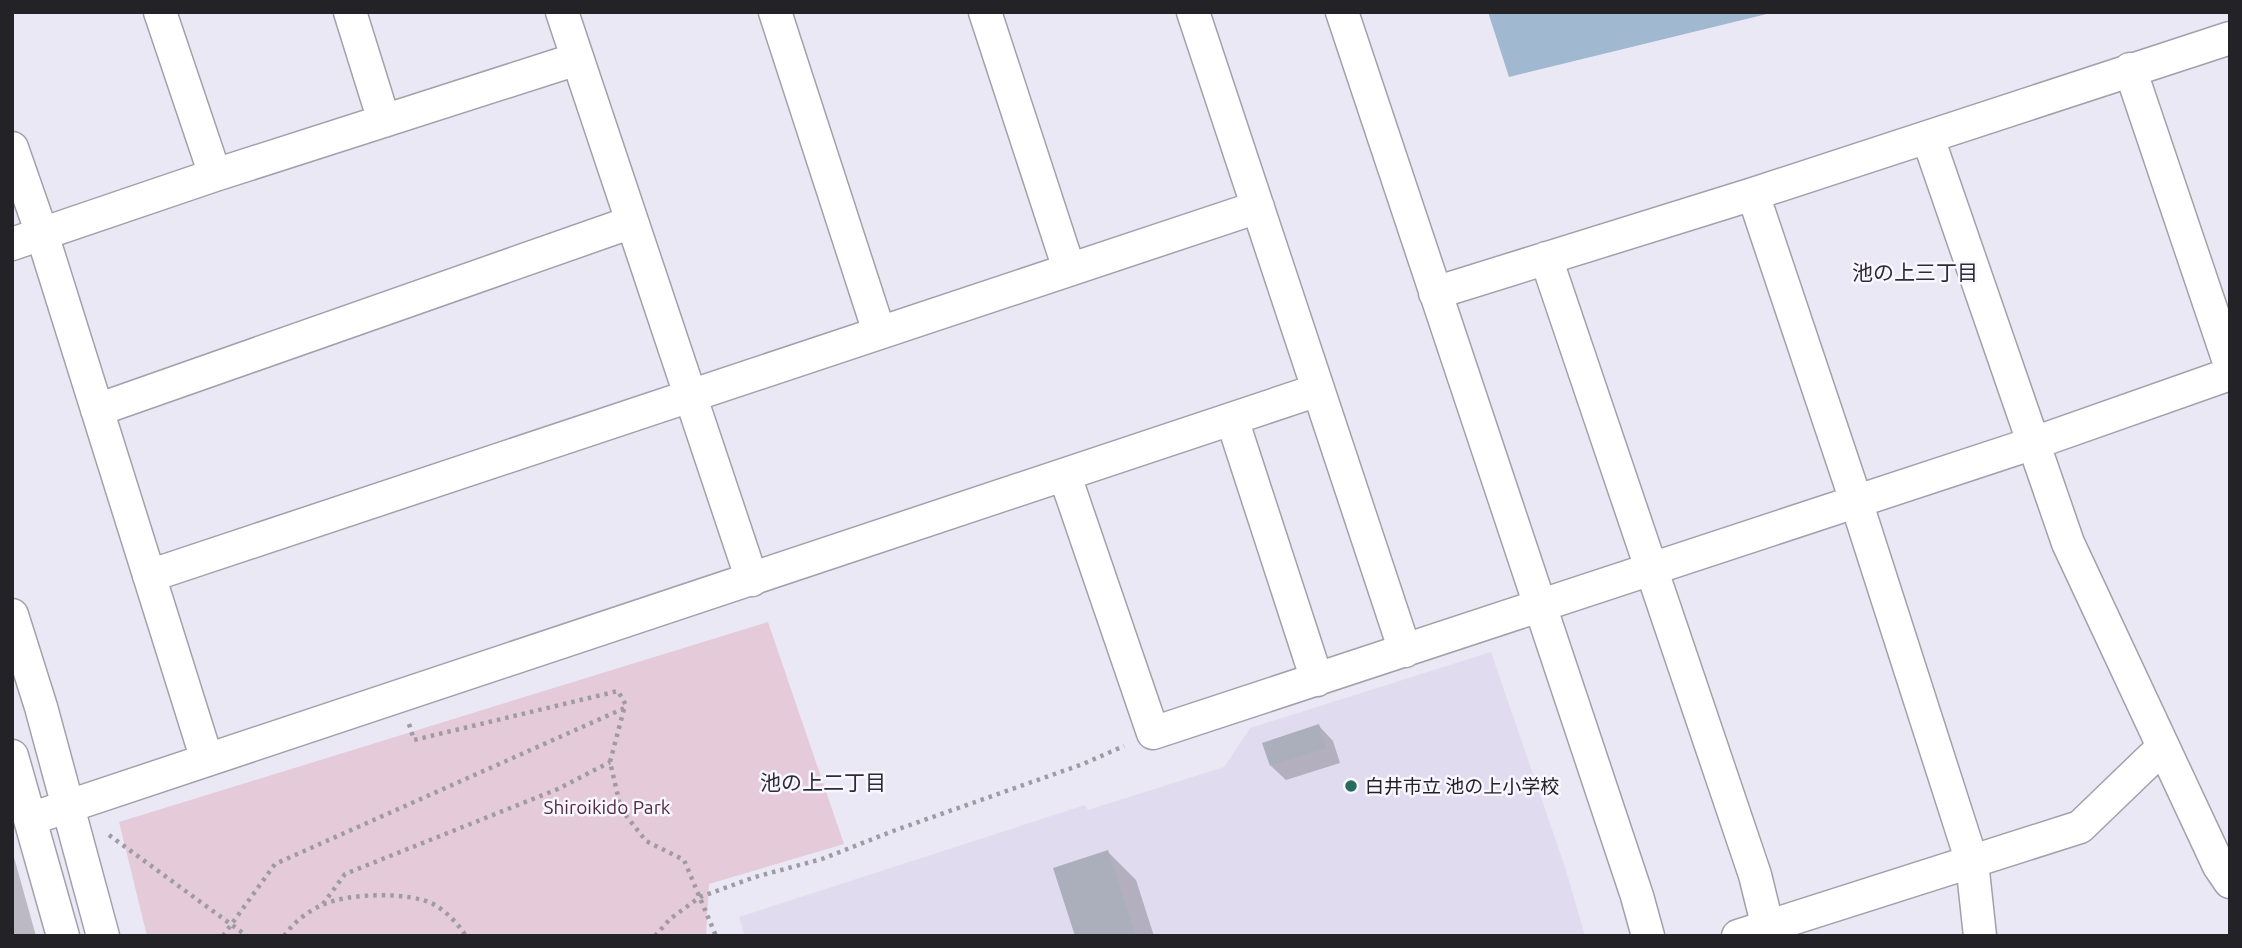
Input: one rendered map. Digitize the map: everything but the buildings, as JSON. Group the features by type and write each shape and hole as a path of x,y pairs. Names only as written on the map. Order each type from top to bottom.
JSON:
{"street":[{"path":"160,12 215,175"},
{"path":"350,12 384,121"},
{"path":"562,12 752,580"},
{"path":"775,12 878,332"},
{"path":"985,12 1069,268"},
{"path":"1193,12 1405,652"},
{"path":"1342,12 1541,606 1648,936"},
{"path":"1435,293 1928,138 2230,38"},
{"path":"12,244 215,175 577,59"},
{"path":"2130,69 2230,365"},
{"path":"1928,138 2068,542 2219,866 2230,882"},
{"path":"12,148 42,234 207,760"},
{"path":"1753,194 1856,501 1972,862 1980,936"},
{"path":"149,576 1258,207"},
{"path":"97,410 632,222"},
{"path":"1546,258 1653,568 1755,876 1769,931"},
{"path":"1065,476 1153,733 2034,443 2230,374"},
{"path":"30,819 1318,390"},
{"path":"1232,419 1317,680"},
{"path":"12,615 41,707 103,936"},
{"path":"1738,936 1769,931 2080,827 2163,747"},
{"path":"12,756 64,936"}],"path":[{"path":"400,697 414,740 618,691 626,708 610,762 621,809 646,841 684,860 716,936"},
{"path":"223,936 275,863 626,708"},
{"path":"655,936 670,919 700,897 755,877 822,859 1083,764 1153,733"},
{"path":"284,936 292,924 323,904 345,874 558,789 610,762"},
{"path":"103,831 247,936"},
{"path":"323,904 358,897 400,894 434,904 457,922 466,936"}],"shaded area":[{"name":"白井市立 池の上小学校","path":"1491,652 1566,870 1585,936 745,936 739,917 1085,805 1088,810 1224,767 1250,728"}],"green space":[{"name":"Shiroikido Park","path":"768,622 844,844 709,884 706,936 147,936 119,822"}],"water":[{"path":"1488,12 1775,12 1509,77"}],"place":[{"name":"白井市立 池の上小学校","path":"1351,786"}],"district":[{"name":"池の上三丁目","path":"1915,273"},
{"name":"池の上二丁目","path":"823,783"}]}
